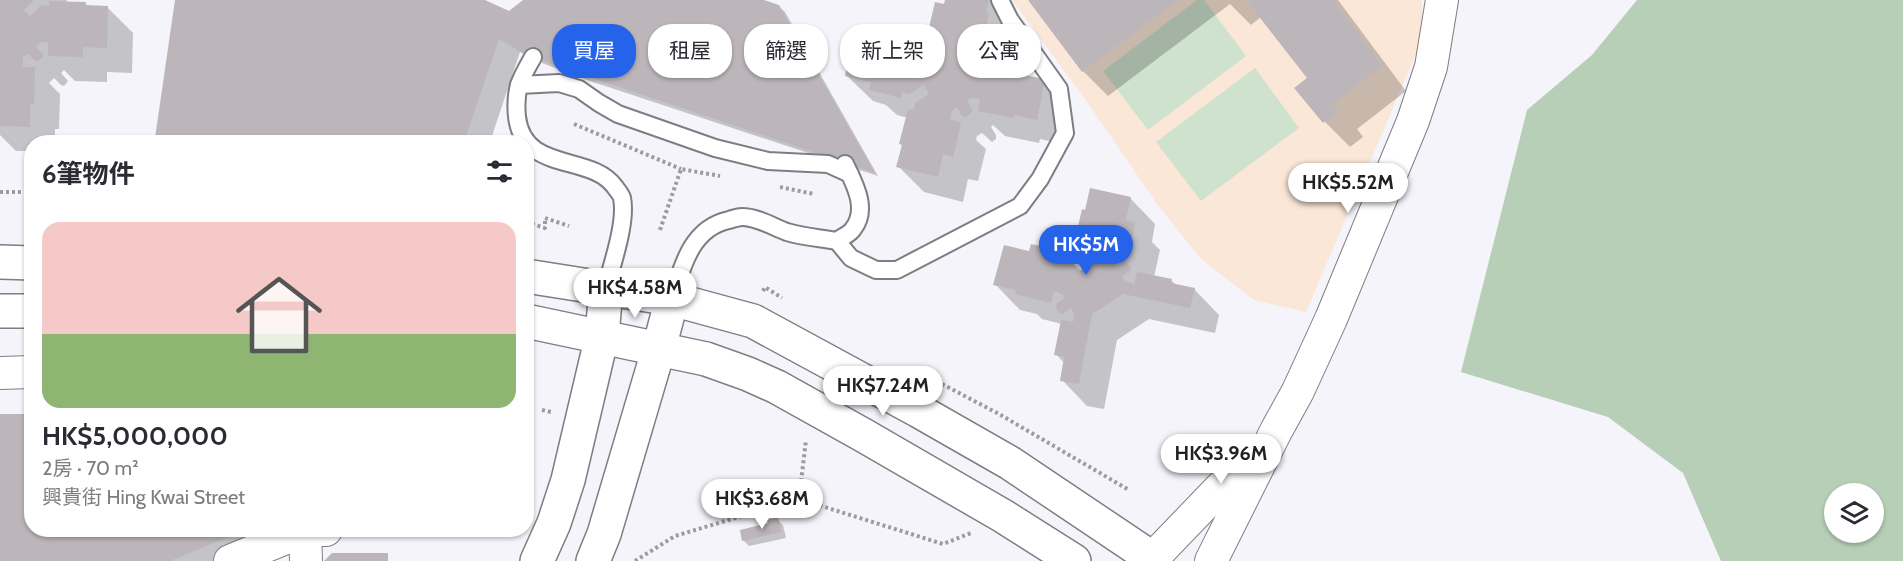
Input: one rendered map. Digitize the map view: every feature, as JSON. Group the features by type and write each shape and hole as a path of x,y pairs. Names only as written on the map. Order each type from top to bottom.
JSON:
{"street":[{"path":"1211,561 1298,391 1331,319 1413,121 1431,67 1442,0"},
{"path":"0,262 24,263"},
{"path":"534,277 672,299 753,321 1010,463 1152,560 1276,431"},
{"path":"537,561 554,523 568,480 602,336 606,288"},
{"path":"593,561 604,534 672,299"},
{"path":"0,311 24,311"},
{"path":"534,323 706,359 748,374 777,387 1003,516 1074,561"},
{"path":"0,373 24,372"},
{"path":"230,561 288,537"},
{"path":"305,537 306,561"}],"lane":[{"path":"672,299 680,272 692,245 720,222 742,217 766,223 787,232 837,241 851,258 876,270 897,270 1020,206 1041,179 1065,133 1059,89 1010,20 1000,0"},
{"path":"524,135 519,128 516,104 519,85 533,57"},
{"path":"519,85 559,83 579,89 618,114 715,148 768,161 828,164 848,169 857,190 861,211 854,229 837,241"},
{"path":"534,150 556,161 585,168 608,177 622,197 619,239 606,288"}],"path":[{"path":"574,124 681,169 725,177"},
{"path":"660,230 681,169"},
{"path":"770,185 814,194"},
{"path":"0,192 24,192"},
{"path":"534,225 545,228 545,219 569,226"},
{"path":"799,499 807,436"},
{"path":"635,561 675,536 799,499 943,544 980,530"}],"shaded area":[{"path":"1012,0 1422,0 1422,40 1306,312 1254,300 1201,259 1157,204 1041,39 1041,24 1030,24"}],"green space":[{"path":"1197,0 1204,0 1246,56 1148,130 1103,71"},
{"path":"1637,0 1903,0 1903,561 1721,561 1683,473 1608,417 1461,372 1527,110 1592,55"},
{"path":"1255,68 1299,128 1201,201 1156,142"}],"building":[{"path":"0,0 34,0 24,10 30,16 42,5 49,6 49,1 86,2 85,5 108,6 107,48 83,47 83,57 48,56 48,42 41,42 36,47 43,57 38,61 28,54 23,57 23,67 35,67 34,104 30,104 30,127 0,126"},
{"path":"175,0 485,0 509,11 523,0 764,0 779,5 790,24 744,24 744,78 821,78 875,173 592,78 636,78 636,24 552,24 552,64 526,55 499,39 466,135 155,135"},
{"path":"945,0 989,0 986,24 957,24 957,78 1045,79 1037,120 978,111 980,99 971,98 967,101 972,109 971,113 966,117 962,116 957,107 952,111 950,119 961,123 953,157 943,154 938,177 896,167 908,109 913,110 916,102 929,94 924,85 909,94 902,92 901,98 869,90 871,82 854,78 945,78 945,24 930,24 935,2 944,4"},
{"path":"1028,0 1178,0 1082,72"},
{"path":"1246,0 1333,0 1382,65 1333,104 1339,112 1323,123 1294,88 1307,78"},
{"path":"1090,188 1131,197 1126,220 1135,223 1128,257 1115,254 1113,261 1117,266 1125,261 1131,267 1130,271 1122,276 1125,281 1134,284 1137,272 1172,279 1171,283 1195,288 1190,308 1123,294 1092,314 1079,384 1060,381 1064,357 1054,355 1061,320 1073,322 1074,314 1071,308 1062,314 1056,308 1057,303 1065,298 1062,294 1054,291 1051,303 1015,294 1016,290 993,285 1004,245 1029,251 1031,244 1063,251 1062,257 1070,259 1078,272 1086,267 1078,253 1079,246 1074,244 1082,209 1085,210"},
{"path":"0,414 24,414 24,537 229,537 170,561 0,561"},
{"path":"778,517 781,532 742,541 740,530 768,523 767,520"},
{"path":"332,553 388,553 388,561 324,561"}]}
